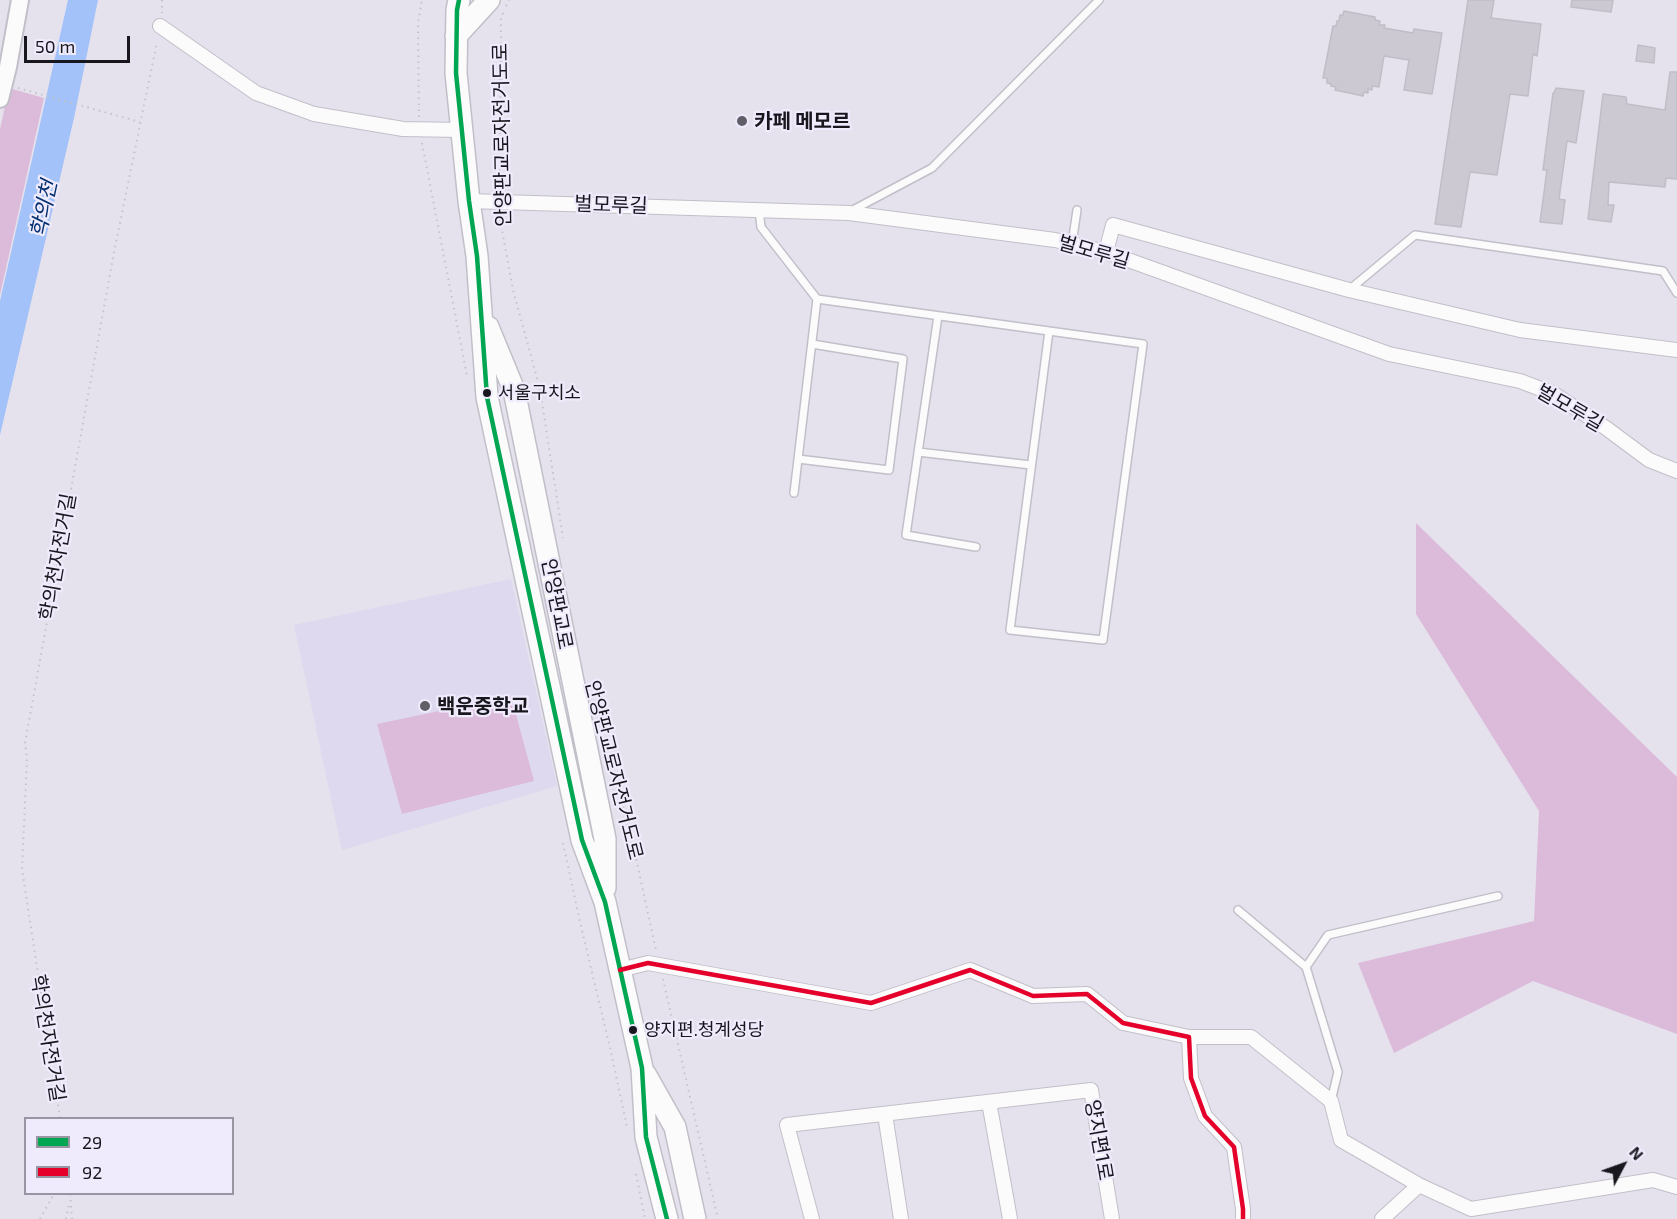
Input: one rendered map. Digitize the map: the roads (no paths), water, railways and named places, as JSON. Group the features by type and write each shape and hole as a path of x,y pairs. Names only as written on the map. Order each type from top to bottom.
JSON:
{"main road":[{"path":"445,0 456,36"},
{"name":"안양판교로","path":"459,0 456,73 477,256 487,397 582,840 605,902 642,1068 646,1137 667,1219"},
{"path":"456,36 489,0"},
{"name":"안양판교로","path":"642,1068 675,1127 695,1219"}],"street":[{"path":"2,92 4,67 20,0"},
{"path":"160,26 256,93 314,114 403,129 461,130"},
{"name":"벌모루길","path":"469,201 849,213 1055,240 1106,252 1389,354 1520,381 1554,394 1649,459 1677,471"},
{"path":"1106,252 1113,225 1349,290 1520,330 1677,350"},
{"path":"620,970 648,963 871,1003 970,970 1033,996 1087,994 1123,1023 1189,1037 1251,1037 1331,1101 1341,1140 1419,1185 1472,1209 1653,1180 1677,1187"},
{"path":"1189,1037 1191,1078 1205,1116 1234,1147 1243,1219"},
{"name":"양지편1로","path":"812,1219 787,1125 1091,1090 1112,1219"},
{"path":"989,1102 1010,1219"},
{"path":"885,1114 901,1219"},
{"path":"1382,1219 1419,1185"}],"lane":[{"path":"849,213 932,168 1099,0"},
{"path":"759,210 761,226 817,299 794,493"},
{"path":"1072,244 1077,210"},
{"path":"1349,290 1415,235 1663,271 1677,293"},
{"path":"817,299 938,316 1049,331 1143,344 1103,640 1010,630 1049,331"},
{"path":"938,316 906,535 976,547"},
{"path":"798,459 889,470 903,359 812,344"},
{"path":"918,452 1031,465"},
{"path":"1306,967 1328,935 1498,896"},
{"path":"1238,910 1306,967 1338,1072 1331,1101"}],"water":[{"name":"학의천","path":"68,0 98,0 74,118 0,435 0,301"}],"place":[{"name":"카페 메모르","path":"742,121"},
{"name":"서울구치소","path":"487,393"},
{"name":"백운중학교","path":"425,706"},
{"name":"양지편.청계성당","path":"633,1030"}]}
